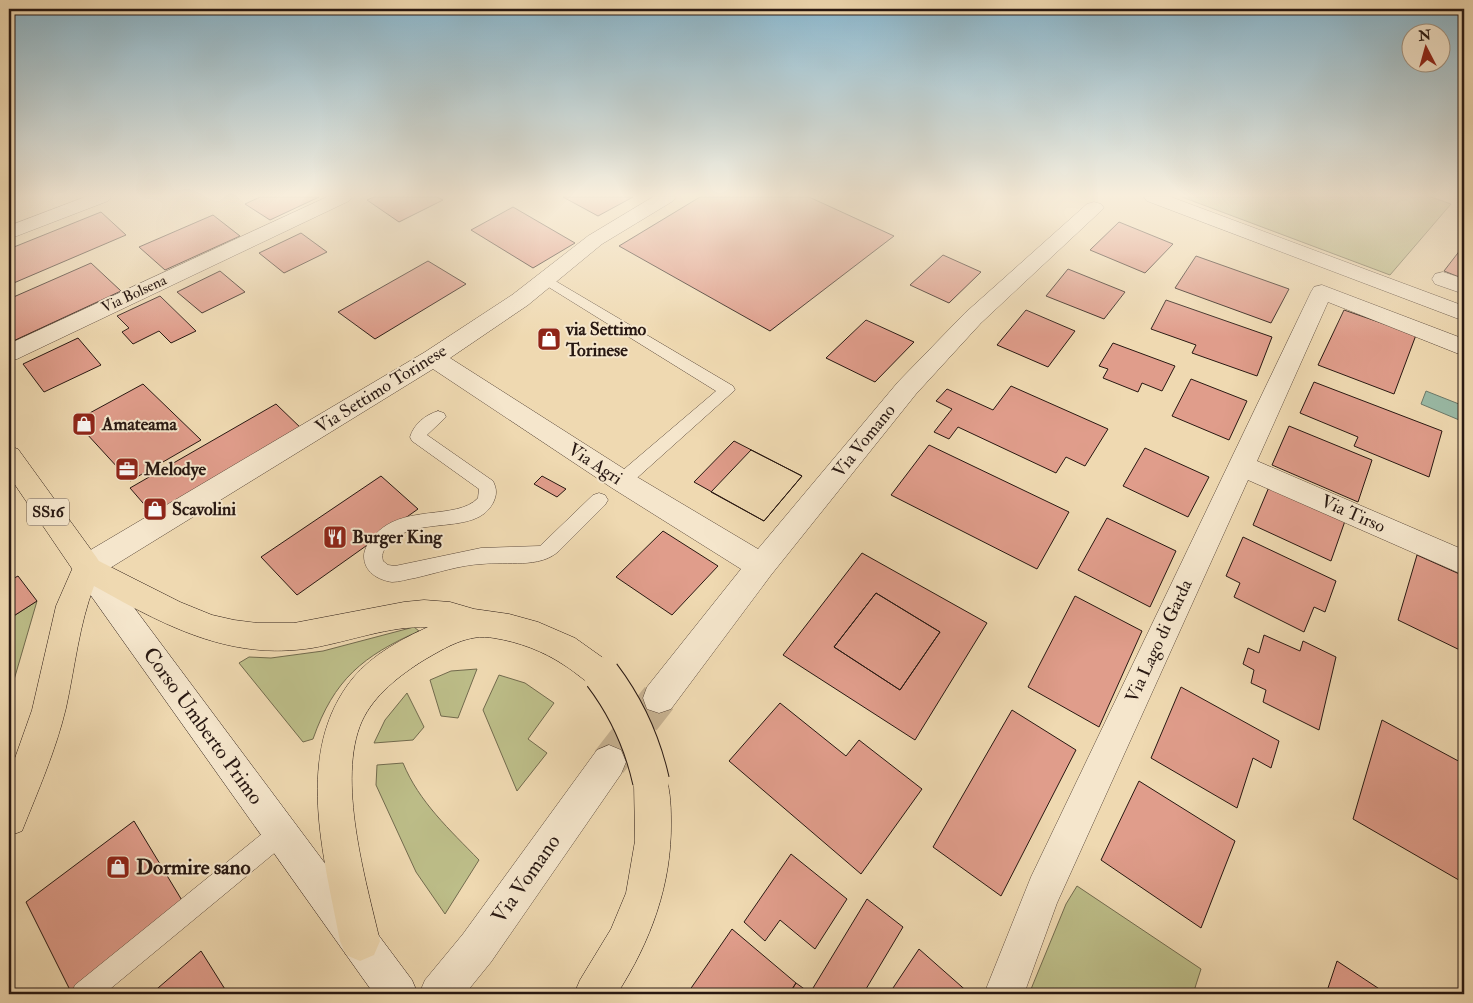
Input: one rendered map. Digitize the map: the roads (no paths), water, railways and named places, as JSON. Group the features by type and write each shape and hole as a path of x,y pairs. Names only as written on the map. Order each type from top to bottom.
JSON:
{"main road":[{"name":"Corso Umberto Primo","path":"9,456 87,567"},
{"path":"9,818 36,751 49,710 66,626 76,593 87,567 179,617 197,625 229,634 259,638 309,635 404,615 424,613 457,617 471,622 511,628 564,646 602,675 627,708 636,726 646,756 654,810 654,850 646,889 634,925 617,960 594,994"},
{"path":"360,941 336,818 333,767 342,728 359,697 371,681 388,666 471,622"}],"street":[{"name":"Via Bolsena","path":"9,353 242,244"},
{"name":"Via Settimo Torinese","path":"87,567 433,358 547,280 591,244"},
{"name":"Via Vomano","path":"659,698 762,566 907,388 973,318 1055,244"},
{"path":"1278,244 1464,314"},
{"path":"1443,279 1464,287"},
{"name":"Via Lago di Garda","path":"1004,994 1036,906 1322,292 1464,348"},
{"name":"Via Agri","path":"433,358 622,482 762,566"},
{"name":"Via Tirso","path":"1241,465 1464,562"},
{"name":"Corso Umberto Primo","path":"87,567 398,994"},
{"name":"Via Vomano","path":"439,994 476,948 609,762"}],"lane":[{"path":"547,280 726,390 622,482"},
{"path":"438,417 420,430 418,437 487,486 486,500 479,509 472,512 424,519 410,523 386,535 377,544 373,555 375,564 382,571 395,574 481,556 536,555 546,552 599,500"},
{"path":"84,994 281,833"}],"tunnel":[{"path":"609,762 659,698"}],"place":[{"name":"via Settimo Torinese","path":"549,339"},
{"name":"Amateama","path":"84,424"},
{"name":"Melodye","path":"127,469"},
{"name":"Scavolini","path":"155,509"},
{"name":"Burger King","path":"335,537"},
{"name":"Dormire sano","path":"118,867"}]}
